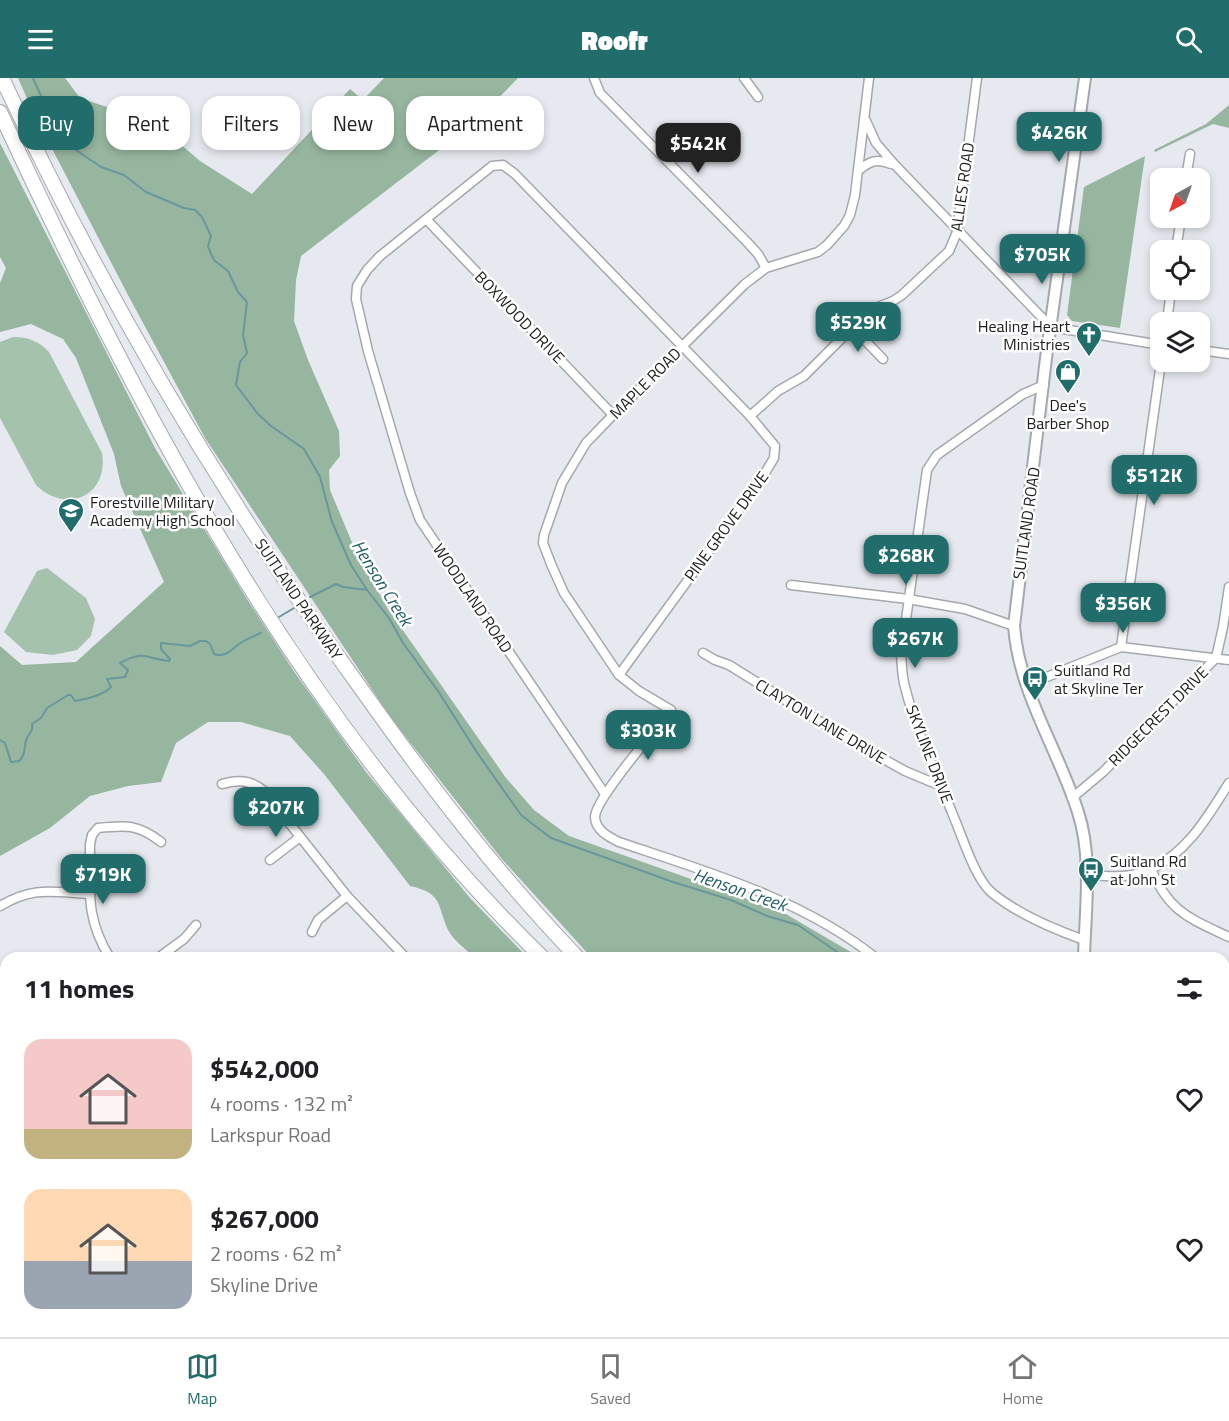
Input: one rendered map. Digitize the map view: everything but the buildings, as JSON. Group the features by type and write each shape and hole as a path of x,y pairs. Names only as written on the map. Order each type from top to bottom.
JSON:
{"highway":[{"name":"SUITLAND PARKWAY","path":"3,78 52,180 115,300 188,426 264,549 331,648 427,779 509,882 573,952"},
{"name":"SUITLAND PARKWAY","path":"0,112 73,267 124,368 198,501 267,613 335,715 394,793 472,885 537,952"}],"main road":[{"name":"SUITLAND ROAD","path":"1084,952 1086,875 1084,837 1072,798 1027,685 1017,653 1014,626 1050,327 1085,78"}],"street":[{"path":"594,78 597,88 605,99 747,242 766,268"},
{"path":"744,78 758,97"},
{"name":"MAPLE ROAD","path":"604,794 671,711 619,675 564,593 543,543 552,507 566,476 586,444 613,414 745,284 766,268 818,252 827,245 850,215 866,120 869,78"},
{"name":"ALLIES ROAD","path":"750,416 778,391 804,376 873,309 893,302 902,295 949,251 957,232 978,78"},
{"path":"866,120 876,143 895,165 1050,327 1150,343"},
{"path":"1188,168 1190,154"},
{"path":"859,170 874,160 882,160 895,165"},
{"name":"WOODLAND ROAD","path":"540,200 508,168 503,165 492,166 380,256 359,280 356,299 368,351 414,508 427,531 604,794"},
{"name":"PINE GROVE DRIVE","path":"540,200 750,416 775,446 774,458 762,478 619,675"},
{"name":"BOXWOOD DRIVE","path":"427,220 613,414"},
{"path":"852,327 883,359"},
{"path":"1210,351 1229,354"},
{"path":"1121,646 1160,372"},
{"name":"SKYLINE DRIVE","path":"1044,385 1023,394 937,455 931,462 925,477 901,655 904,686 941,786 984,884 1006,902 1033,918 1084,940"},
{"path":"791,585 908,599 965,609 1014,626"},
{"name":"RIDGECREST DRIVE","path":"1072,798 1089,786 1216,657 1229,587"},
{"path":"1027,685 1121,646 1229,660"},
{"name":"CLAYTON LANE DRIVE","path":"703,652 729,665 848,739 905,771 941,786"},
{"path":"222,784 243,781 257,785 273,800 348,896 400,952"},
{"path":"1086,875 1116,876 1151,869 1173,854 1197,831 1229,783"},
{"path":"604,794 594,814 595,822 611,838 780,900 821,922 867,952"},
{"path":"106,952 96,934 92,920 91,838 98,828 131,826 148,832 161,842"},
{"path":"270,860 300,837"},
{"path":"1151,869 1162,892 1179,911 1228,933"},
{"path":"0,906 26,893 90,894"},
{"path":"312,932 318,920 348,896"},
{"path":"167,952 184,939 196,925"}],"green space":[{"path":"18,78 65,78 78,96 26,96"},
{"path":"384,78 518,78 500,96 406,96 406,150 439,150 301,256 296,280 294,321 308,360 339,431 340,456 329,470 330,490 356,552 388,609 506,778 534,810 569,836 779,910 851,952 587,952 501,858 391,718 205,438 53,150 94,150 94,103 106,107 106,150 187,150 200,161 252,194 293,150 300,150 300,143 312,130 312,150 394,150 394,96 367,96"},
{"path":"350,89 358,96 343,96"},
{"path":"1229,105 1229,128 1213,124 1155,152 1154,150 1206,124"},
{"path":"0,143 155,448 245,596 295,673 366,772 470,898 522,952 469,952 450,934 434,896 410,886 324,774 290,736 241,722 208,722 176,743 161,782 128,786 90,796 50,828 0,856 0,646 22,665 76,662 164,582 121,486 114,454 76,358 63,339 31,324 0,332 0,283 6,268 0,257"},
{"path":"1145,156 1120,328 1072,321 1067,315 1084,187"},
{"path":"13,337 33,340 49,352 102,453 99,480 92,490 83,496 60,499 36,485 0,418 0,342"},
{"path":"47,568 86,598 95,619 91,636 77,650 53,655 26,652 4,632 37,571"}],"waterway":[{"name":"Henson Creek","path":"33,78 50,116 70,146 101,167 124,175 146,192 184,208 195,210 202,217 211,236 208,246 211,254 215,261 228,271 238,292 247,302 243,335 247,353 240,362 236,385 258,414 304,449 320,477 332,522 351,565 521,815 551,838 673,882 731,900 767,916 798,925 837,952"},
{"path":"310,597 336,584 367,590"},
{"path":"279,617 294,608"},
{"path":"0,740 5,743 11,762 19,761 23,756 32,724 41,718 47,708 68,695 71,695 75,701 103,693 111,687 107,679 125,677 128,670 120,663 128,659 144,656 169,661 170,659 161,649 161,643 190,646 206,641 210,644 214,654 222,655 261,633"}],"place":[{"name":"Healing Heart Ministries","path":"1089,358"},
{"name":"Dee's Barber Shop","path":"1068,395"},
{"name":"Forestville Military Academy High School","path":"71,534"},
{"name":"Suitland Rd at Skyline Ter","path":"1035,702"},
{"name":"Suitland Rd at John St","path":"1091,893"}]}
